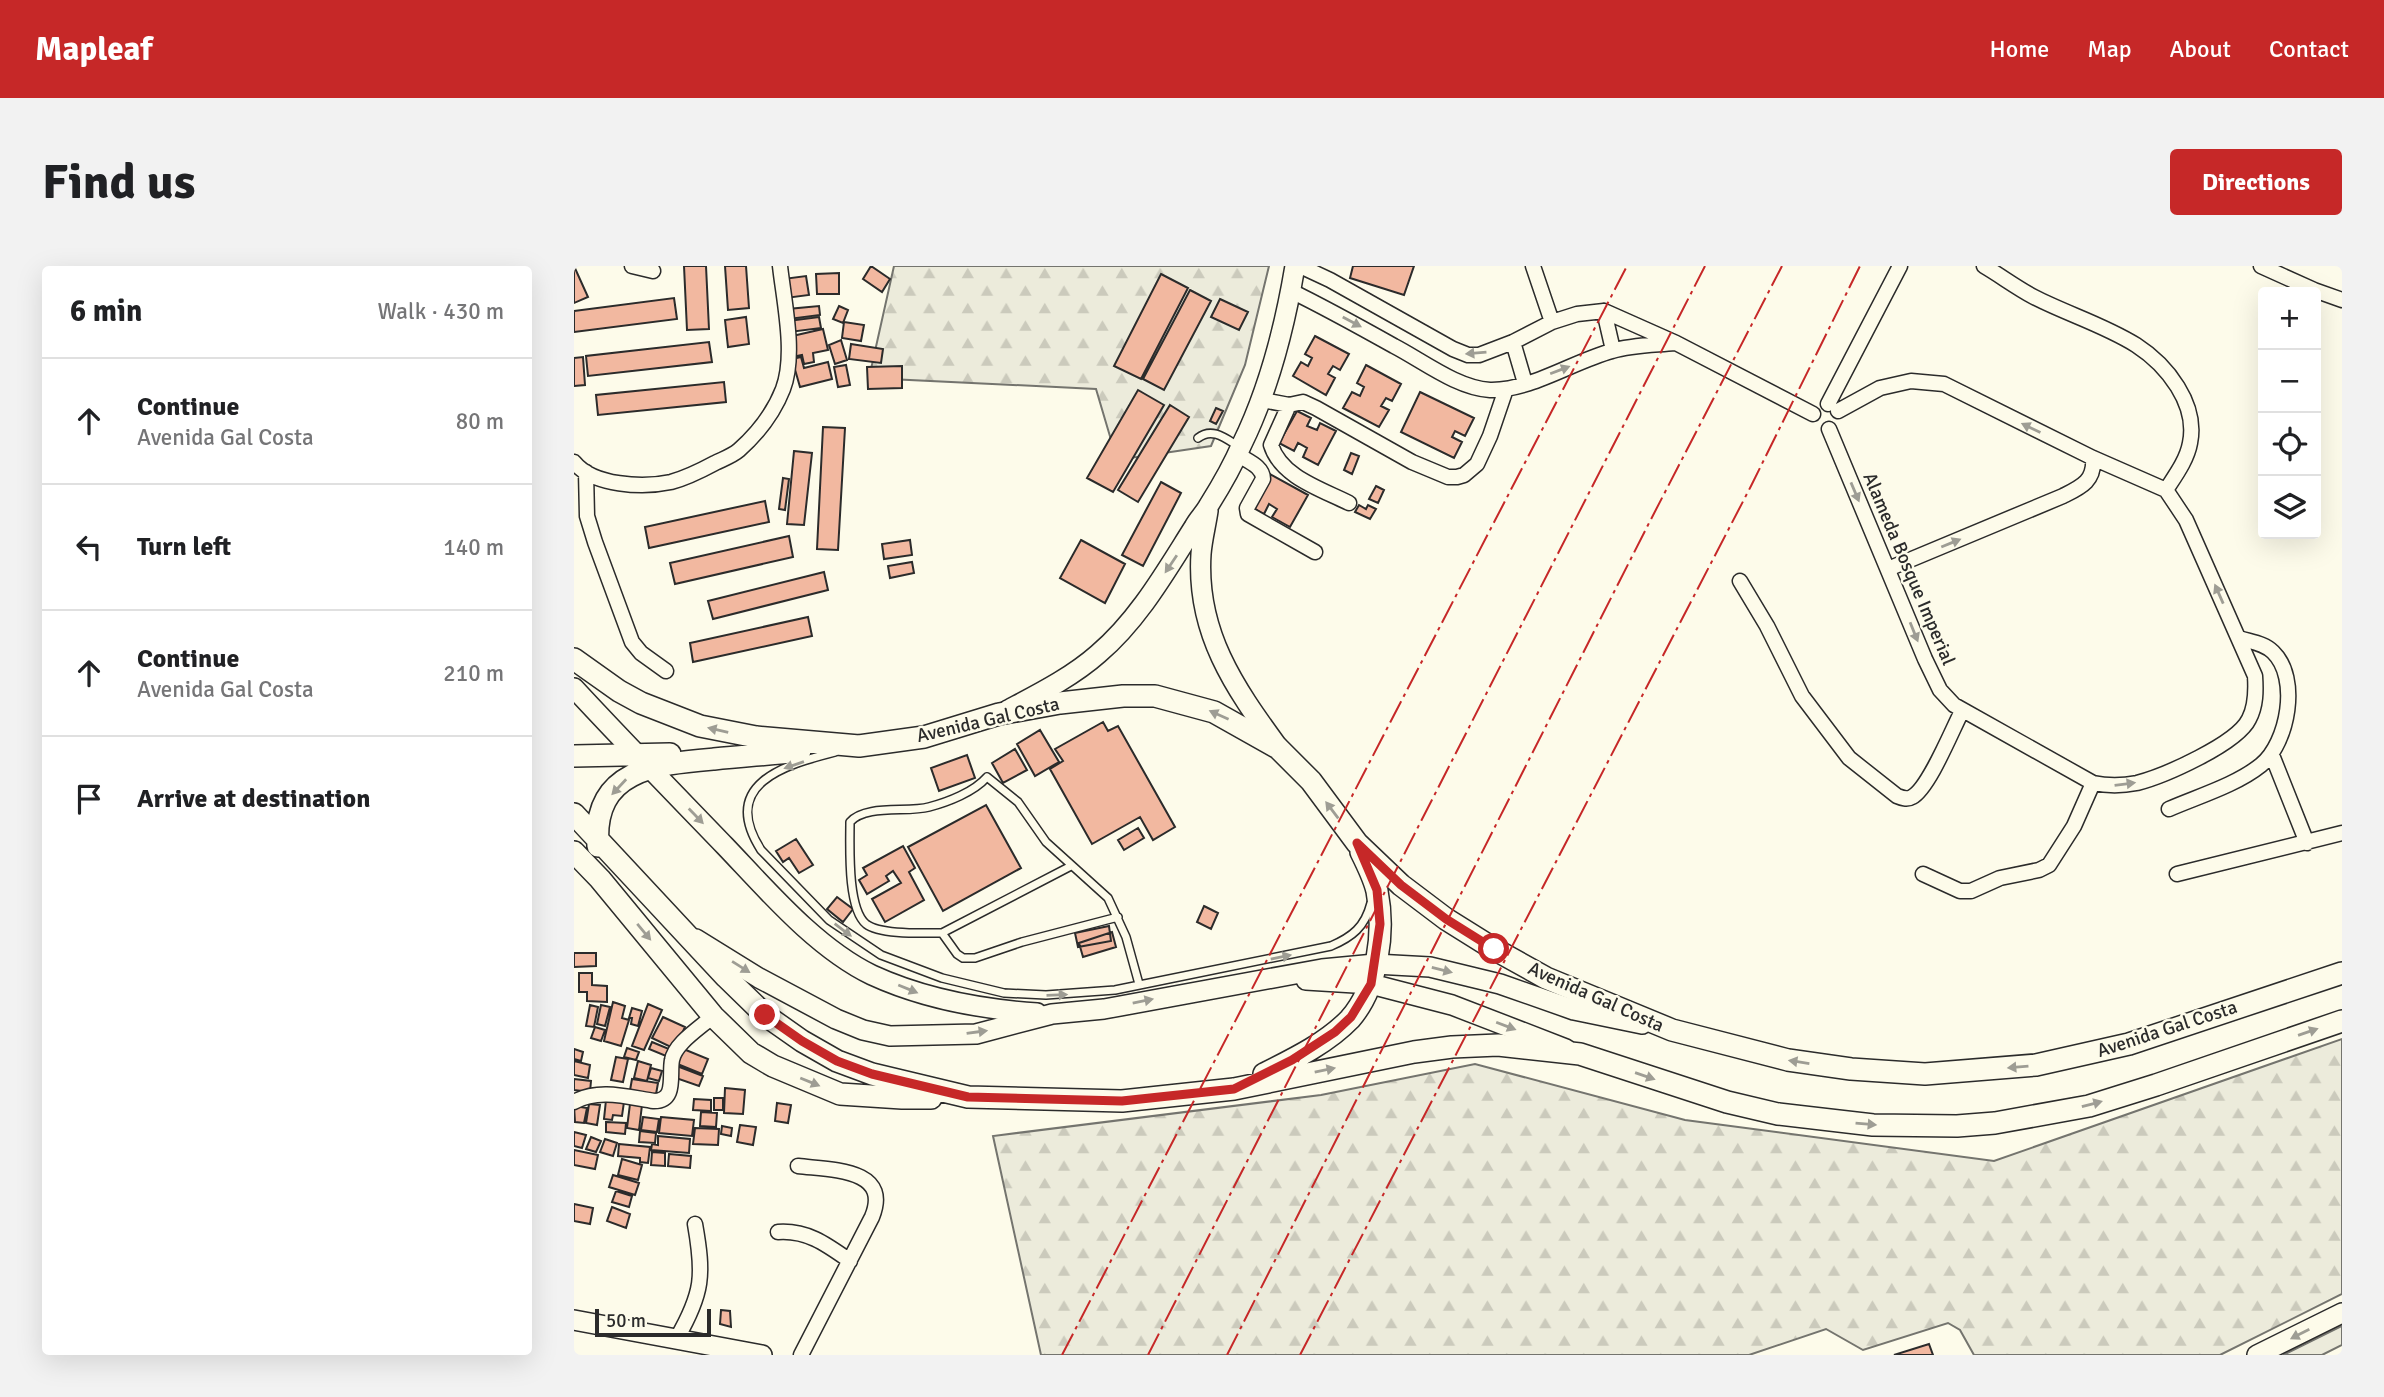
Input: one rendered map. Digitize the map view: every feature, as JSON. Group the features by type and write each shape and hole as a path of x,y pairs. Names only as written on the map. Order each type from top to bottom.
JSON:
{"main road":[{"path":"999,714 1047,688 1098,654 1156,587 1208,507 1239,451 1262,400 1295,266"},
{"path":"1208,507 1201,554 1203,604 1211,636 1221,660 1246,703 1278,748"},
{"name":"Avenida Gal Costa","path":"574,659 641,703 700,726 756,737 859,746 924,737 999,714 1060,703 1123,696 1155,696 1214,712 1278,748 1311,781 1357,843 1401,885 1446,919 1494,949 1546,978 1672,1030 1788,1060 1851,1069 1925,1074 2036,1065 2129,1044 2342,973"},
{"path":"574,688 778,901 830,947 870,974 918,994 956,1003 1052,1014"},
{"path":"574,756 678,761 859,746"},
{"path":"600,879 597,839 599,820 615,788 642,761"},
{"path":"574,814 765,1015 837,1061 872,1074 968,1097"},
{"path":"1234,1089 1292,1060 1335,1032 1351,1017 1373,974 1380,924 1377,890 1357,843"},
{"path":"574,852 600,879 713,1016 751,1053 773,1066 840,1094 902,1098 1122,1101 1234,1089 1414,1052 1451,1047 1498,1045 1580,1054"},
{"path":"683,931 759,978 863,1030 890,1036 976,1034 1052,1014 1104,1009 1274,978 1373,974 1430,967 1500,984 1574,1010 1672,1030"},
{"path":"1373,974 1580,1054 1727,1102 1778,1114 1873,1125 1957,1126 1995,1123 2089,1106 2342,1021"},
{"path":"2257,1355 2342,1313"},
{"path":"574,1320 762,1355"}],"street":[{"path":"632,266 653,271"},
{"path":"574,462 586,472 611,482 639,485 671,482 737,452 762,425 783,389 788,365 788,337 780,266"},
{"path":"1300,266 1468,355 1479,355 1513,342 1552,322 1577,314 1605,311 1613,351"},
{"path":"1533,266 1552,322"},
{"path":"1833,408 1900,266"},
{"path":"1813,414 1819,406 1833,408 1880,388 1911,381 1944,384 2092,458 2166,490 2183,463 2190,443 2191,425 2187,405 2166,371 2137,346 2034,297 1984,266"},
{"path":"2262,266 2342,300"},
{"path":"1291,291 1448,376 1490,390 1506,389 1525,383 1613,351 1676,343"},
{"name":"Alameda Bosque Imperial","path":"1605,311 1676,343 1813,414 1819,428 1829,429 1940,690 1962,710 2093,783 2108,786 2136,783 2179,767 2236,734 2249,721 2255,703 2255,676 2186,520 2166,490"},
{"path":"1513,342 1525,383"},
{"path":"1262,400 1289,405 1303,402 1412,462 1448,478 1464,475 1476,464 1490,436 1506,389"},
{"path":"1289,405 1271,444 1275,458 1290,472 1349,503"},
{"path":"1829,429 1839,421 1833,408"},
{"path":"1239,451 1263,474 1247,508 1248,514 1315,552"},
{"path":"1888,569 2084,485 2094,468 2092,458"},
{"path":"586,472 587,516 632,642 666,671"},
{"path":"1740,581 1767,626 1802,696 1849,758 1896,796 1904,799 1913,796 1924,785 1962,710"},
{"path":"2169,809 2259,766 2272,755 2283,734 2288,716 2287,689 2279,658 2264,645 2239,638"},
{"path":"2272,755 2307,843"},
{"path":"1923,874 1960,891 1971,891 2000,878 2039,870 2049,865 2074,826 2093,783"},
{"path":"2177,874 2342,833"},
{"path":"574,1102 596,1094 664,1100 672,1076 672,1058 683,1040 694,1034 713,1016"},
{"path":"798,1166 860,1176 875,1189 877,1205 801,1355"},
{"path":"677,1338 695,1306 699,1290 700,1254 695,1224"},
{"path":"778,1232 791,1231 813,1237 850,1261"}],"lane":[{"path":"1198,438 1213,432 1239,451"},
{"path":"859,746 810,759 776,771 763,779 750,802 748,822 752,837 761,850 829,920 881,955 942,978 1004,993 1081,994 1315,950 1342,942 1362,926 1369,911 1373,880"},
{"path":"1071,866 942,933 873,928 858,915 853,893 850,822 862,813 928,807 979,786 986,777 1018,802 1046,842 1108,898 1126,937 1139,984"},
{"path":"942,933 957,954 963,958 975,958 1022,942 1118,917"}],"green space":[{"path":"894,266 1269,266 1245,365 1211,446 1117,460 1096,389 869,378"},
{"path":"2342,1039 2342,1294 2220,1355 1974,1355 1960,1330 1948,1323 1863,1350 1826,1329 1749,1355 1041,1355 993,1136 1321,1095 1475,1064 1685,1120 1994,1161"},
{"path":"2342,1326 2342,1345 2322,1355 2283,1355"}],"building":[{"path":"574,266 588,297 574,303"},
{"path":"684,266 706,266 709,329 687,330"},
{"path":"725,266 746,266 749,308 728,310"},
{"path":"871,266 890,279 882,292 863,279"},
{"path":"1353,266 1414,266 1404,295 1350,278"},
{"path":"839,273 839,294 817,294 816,274"},
{"path":"1161,274 1188,288 1141,379 1114,366"},
{"path":"806,276 809,295 786,298 783,279"},
{"path":"1190,290 1211,301 1164,390 1143,379"},
{"path":"674,298 677,319 574,332 574,311"},
{"path":"1220,299 1248,312 1239,330 1211,317"},
{"path":"819,306 820,315 789,319 788,309"},
{"path":"839,306 848,310 843,323 833,319"},
{"path":"746,317 749,344 728,347 725,320"},
{"path":"819,317 821,328 790,332 788,321"},
{"path":"844,322 864,325 861,341 842,338"},
{"path":"823,329 828,350 813,353 814,362 804,364 802,355 792,357 788,337"},
{"path":"1315,336 1349,354 1340,370 1333,366 1328,374 1335,378 1326,395 1293,376 1301,362 1308,366 1312,358 1305,354"},
{"path":"841,340 847,360 835,364 829,345"},
{"path":"709,342 712,362 588,376 586,356"},
{"path":"851,344 883,349 881,363 849,359"},
{"path":"583,357 585,385 574,386 574,358"},
{"path":"801,357 804,368 828,362 832,379 800,387 792,359"},
{"path":"846,365 850,385 838,387 834,367"},
{"path":"1366,365 1401,384 1392,401 1386,398 1381,406 1389,410 1379,427 1343,408 1352,392 1360,396 1364,387 1357,383"},
{"path":"902,366 902,388 868,389 867,367"},
{"path":"724,382 726,402 598,415 596,395"},
{"path":"1138,390 1164,405 1113,492 1087,478"},
{"path":"1420,392 1474,418 1465,436 1455,431 1452,437 1462,442 1454,458 1401,432"},
{"path":"1170,405 1189,417 1138,502 1118,490"},
{"path":"1216,408 1223,411 1216,424 1210,421"},
{"path":"1297,411 1311,418 1307,426 1317,430 1320,423 1336,431 1318,465 1303,457 1307,448 1298,443 1294,451 1279,443"},
{"path":"823,427 845,428 838,550 817,549"},
{"path":"794,451 812,453 804,525 787,524"},
{"path":"1351,453 1359,456 1352,474 1344,470"},
{"path":"1268,473 1308,495 1290,527 1272,517 1277,509 1269,504 1264,514 1250,506"},
{"path":"783,478 789,479 785,510 779,509"},
{"path":"1161,482 1181,493 1143,566 1122,555"},
{"path":"1376,486 1384,490 1378,503 1369,499"},
{"path":"765,501 769,522 649,548 645,527"},
{"path":"1359,505 1366,509 1368,505 1376,509 1370,519 1355,512"},
{"path":"789,536 793,557 675,584 670,563"},
{"path":"910,540 912,555 884,559 882,544"},
{"path":"1081,540 1125,564 1105,603 1060,578"},
{"path":"912,562 914,573 890,578 888,566"},
{"path":"824,572 828,590 713,619 708,601"},
{"path":"808,617 812,636 693,662 690,643"},
{"path":"1103,722 1108,731 1118,726 1175,827 1153,840 1140,817 1092,844 1050,769 1063,761 1055,749"},
{"path":"1040,730 1059,762 1035,776 1017,744"},
{"path":"1015,749 1027,770 1003,783 992,763"},
{"path":"967,755 975,778 939,791 931,768"},
{"path":"986,805 1021,868 943,911 908,847"},
{"path":"1138,828 1144,838 1124,850 1118,840"},
{"path":"796,839 813,865 799,873 789,858 783,862 776,851"},
{"path":"903,846 915,868 909,872 924,900 885,922 872,899 901,883 893,871 886,876 889,881 867,894 859,880 867,875 863,868"},
{"path":"837,897 853,909 843,922 827,909"},
{"path":"1204,906 1218,913 1211,929 1197,922"},
{"path":"1109,926 1111,941 1078,947 1075,933"},
{"path":"1112,932 1116,947 1083,957 1079,943"},
{"path":"574,953 596,953 596,966 574,967"},
{"path":"579,973 592,973 592,985 607,986 607,1002 587,1001 587,992 579,992"},
{"path":"613,1002 625,1006 622,1018 629,1020 621,1046 604,1041"},
{"path":"648,1004 662,1010 644,1050 632,1046"},
{"path":"590,1005 598,1007 594,1027 586,1026"},
{"path":"601,1005 610,1007 605,1026 597,1024"},
{"path":"632,1008 642,1011 638,1026 631,1024 632,1018 629,1018"},
{"path":"663,1017 685,1027 675,1049 652,1038"},
{"path":"595,1027 605,1030 601,1041 591,1038"},
{"path":"652,1042 669,1049 666,1056 649,1049"},
{"path":"627,1048 639,1052 636,1060 624,1057"},
{"path":"681,1048 708,1059 702,1074 675,1063"},
{"path":"574,1049 583,1052 581,1061 574,1059"},
{"path":"616,1057 628,1059 623,1082 611,1080"},
{"path":"574,1061 590,1065 588,1078 574,1075"},
{"path":"638,1061 651,1065 647,1081 634,1078"},
{"path":"677,1066 703,1076 699,1086 673,1077"},
{"path":"651,1068 662,1071 659,1081 648,1078"},
{"path":"574,1079 591,1081 590,1092 574,1090"},
{"path":"632,1079 658,1083 655,1100 629,1096"},
{"path":"725,1088 745,1090 743,1114 724,1113"},
{"path":"714,1098 723,1098 723,1110 714,1110"},
{"path":"694,1099 711,1100 711,1111 693,1110"},
{"path":"606,1100 624,1102 622,1116 613,1115 612,1120 604,1119"},
{"path":"777,1103 791,1105 788,1123 775,1121"},
{"path":"589,1104 600,1105 597,1125 586,1123"},
{"path":"630,1104 642,1105 639,1130 627,1128"},
{"path":"574,1106 587,1108 584,1123 575,1122"},
{"path":"701,1112 717,1113 716,1127 700,1126"},
{"path":"643,1117 659,1119 657,1132 641,1130"},
{"path":"661,1117 694,1120 692,1136 659,1133"},
{"path":"606,1122 626,1123 625,1134 606,1132"},
{"path":"740,1125 756,1127 753,1145 737,1142"},
{"path":"722,1126 732,1128 731,1136 721,1134"},
{"path":"695,1128 719,1129 718,1145 693,1144"},
{"path":"640,1131 656,1133 655,1143 639,1142"},
{"path":"574,1132 586,1135 582,1148 574,1146"},
{"path":"658,1136 690,1139 689,1153 651,1150 652,1144 658,1145"},
{"path":"591,1137 601,1141 596,1152 586,1149"},
{"path":"605,1139 617,1143 613,1156 600,1152"},
{"path":"619,1144 650,1147 648,1163 640,1162 640,1158 618,1156"},
{"path":"574,1150 598,1155 595,1169 574,1165"},
{"path":"652,1152 665,1153 665,1166 651,1165"},
{"path":"669,1154 691,1156 690,1168 668,1166"},
{"path":"622,1159 642,1165 638,1180 618,1175"},
{"path":"613,1175 639,1183 635,1195 609,1187"},
{"path":"616,1191 632,1196 629,1207 612,1202"},
{"path":"574,1204 593,1208 590,1224 574,1221"},
{"path":"612,1207 630,1214 626,1228 607,1221"},
{"path":"721,1310 730,1311 731,1327 720,1324"},
{"path":"1929,1344 1933,1355 1894,1355"},
{"path":"1929,1344 1933,1355 1894,1355"}],"power":[{"path":"1062,1355 1627,266"},
{"path":"1148,1355 1705,266"},
{"path":"1227,1355 1782,266"},
{"path":"1300,1355 1751,486 1860,266"}],"route":[{"path":"765,1015 837,1061 908,1084 968,1097 1122,1101 1234,1089 1292,1060 1335,1032 1351,1017 1371,984 1380,924 1377,890 1357,843 1401,885 1446,919 1494,949"}]}
